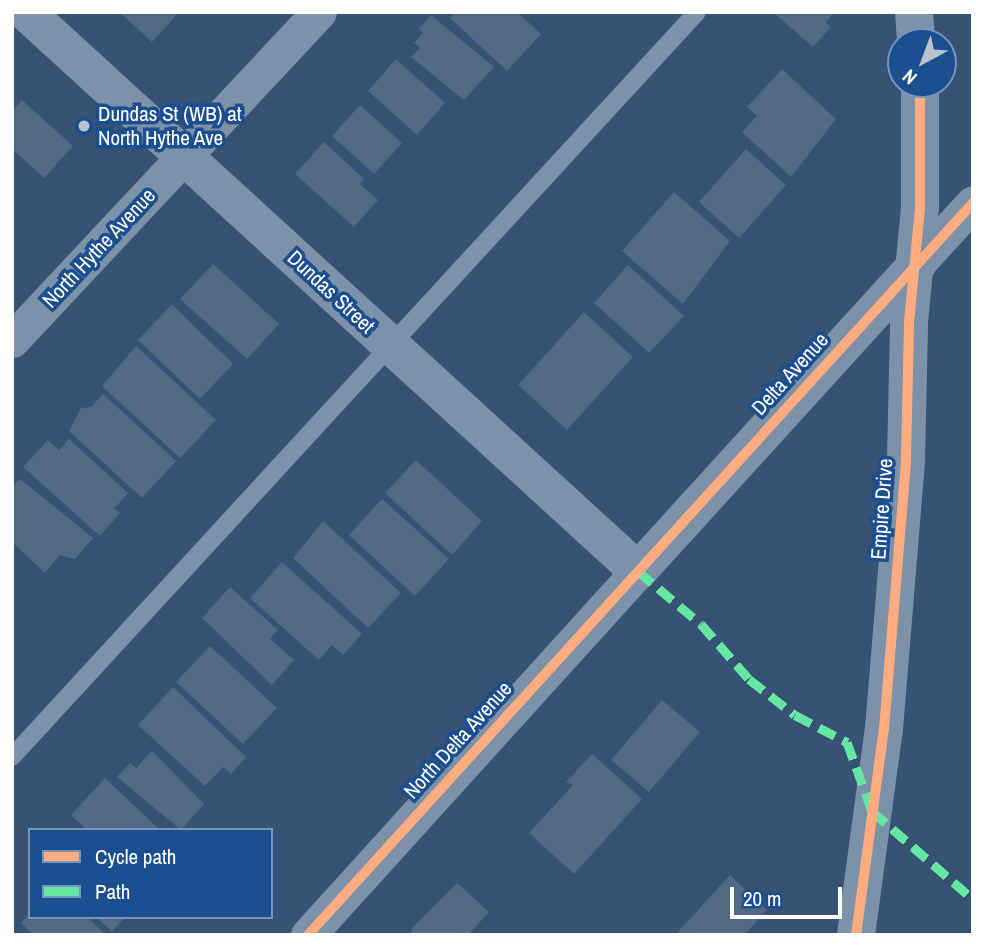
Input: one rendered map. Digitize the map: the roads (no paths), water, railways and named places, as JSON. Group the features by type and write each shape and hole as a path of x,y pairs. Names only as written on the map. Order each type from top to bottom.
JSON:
{"street":[{"name":"Dundas Street","path":"26,12 186,156 387,345 638,571"},
{"name":"North Hythe Avenue","path":"12,340 318,12"},
{"name":"Empire Drive","path":"856,935 884,729 906,458 909,323 918,263 920,98"},
{"name":"Delta Avenue","path":"638,571 973,203"},
{"name":"North Delta Avenue","path":"308,935 638,571"}],"lane":[{"path":"12,757 387,345 697,12"}],"place":[{"name":"Dundas St (WB) at North Hythe Ave","path":"84,126"}]}
